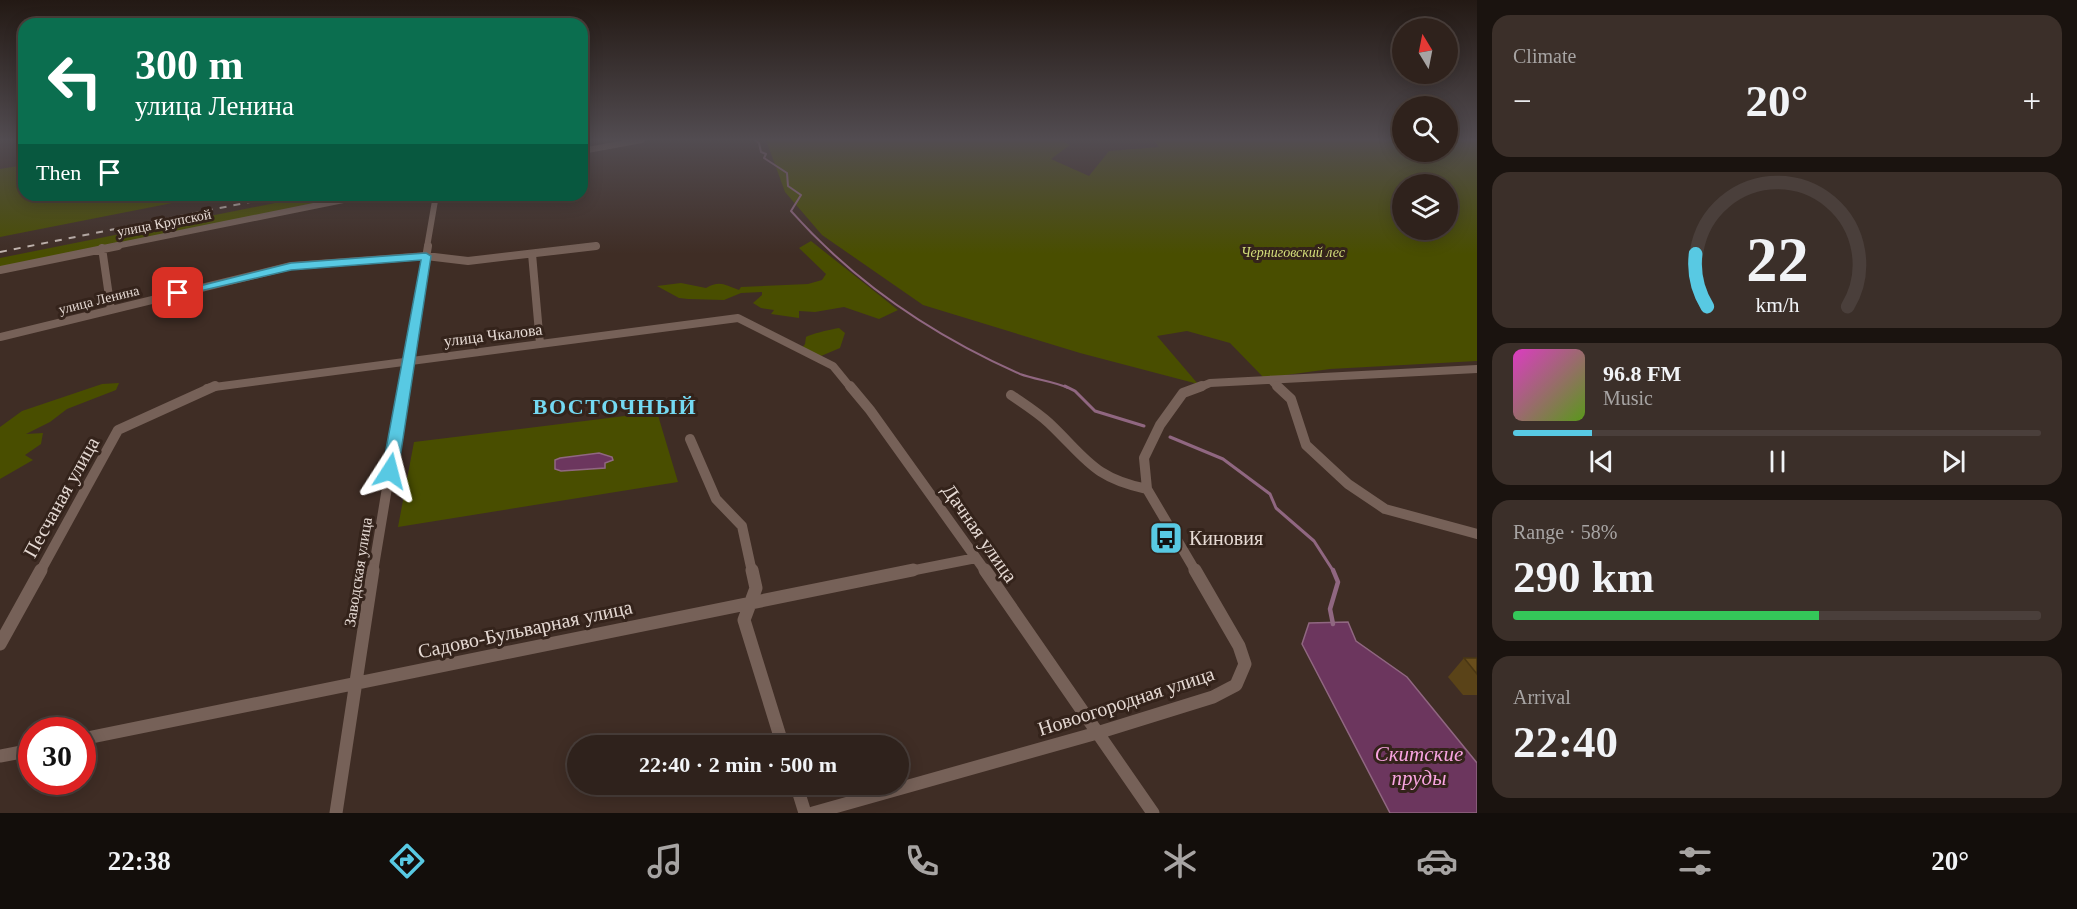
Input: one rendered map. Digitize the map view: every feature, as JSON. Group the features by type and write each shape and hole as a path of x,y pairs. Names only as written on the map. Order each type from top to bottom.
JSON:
{"street":[{"name":"улица Крупской","path":"0,270 338,201"},
{"name":"Заводская улица","path":"336,813 354,686 435,201"},
{"name":"улица Ленина","path":"0,337 291,266 426,256 468,261 596,246"},
{"path":"102,248 111,310"},
{"path":"532,254 540,344"},
{"name":"улица Чкалова","path":"118,430 208,387 738,318"},
{"name":"Дачная улица","path":"738,318 833,366 870,410 1153,813"},
{"path":"1271,380 1477,369"},
{"path":"1271,380 1291,399 1306,445 1348,484 1386,509 1477,534"},
{"name":"Новоогородная улица","path":"813,813 1096,733 1213,697 1236,685 1245,664 1239,646 1147,489 1144,458 1160,425 1183,393 1210,383 1271,380"},
{"path":"1011,395 1048,422 1082,461 1102,477 1147,489"},
{"name":"Песчаная улица","path":"0,644 118,430"},
{"path":"690,439 716,499 742,526 756,588 744,620 780,735"},
{"name":"Садово-Бульварная улица","path":"96,736 354,686 750,602 976,558"},
{"path":"0,756 18,753"},
{"path":"799,795 805,813"}],"green space":[{"path":"0,178 18,178 18,201 183,201 0,237"},
{"name":"Черниговский лес","path":"780,178 1392,178 1392,240 1458,240 1458,178 1477,178 1477,361 1330,369 1264,378 1230,343 1187,331 1157,336 1198,384 1080,353 923,305 822,235 785,192"},
{"path":"285,201 334,201 0,269 0,258"},
{"path":"811,241 898,310 879,319 844,307 815,312 799,311 799,318 771,314 774,310 761,308 753,303 762,295 762,292 741,293 724,300 688,299 679,298 657,286 681,283 706,288 719,284 739,290 741,287 808,284 822,280 826,274 799,248"},
{"path":"839,328 845,333 840,348 821,356 802,348 806,337"},
{"path":"119,383 116,390 67,409 50,422 26,434 43,433 41,444 25,455 33,460 0,479 0,427 22,411 102,384"},
{"path":"657,412 678,482 398,527 414,442"}],"water":[{"path":"599,453 612,457 613,460 605,463 605,468 561,471 555,469 555,460 560,458"},
{"name":"Скитские пруды","path":"1348,622 1356,641 1407,677 1477,763 1477,813 1390,813 1302,644 1309,623"}],"building":[{"path":"1464,658 1477,658 1477,674"}],"waterway":[{"path":"787,178 788,186 801,195 791,211 815,237 868,284 926,324 988,359 1020,374 1068,388"},
{"path":"1065,386 1075,391 1095,411 1144,426"},
{"path":"1170,437 1223,459 1270,494 1276,508 1314,541 1334,571"},
{"path":"1333,624 1330,609 1338,582 1334,571"}],"railway":[{"path":"0,252 255,201"}],"place":[{"name":"Киновия","path":"1166,538"}],"district":[{"name":"ВОСТОЧНЫЙ","path":"615,406"}],"route":[{"path":"178,293 291,266 426,256 390,471"}]}
